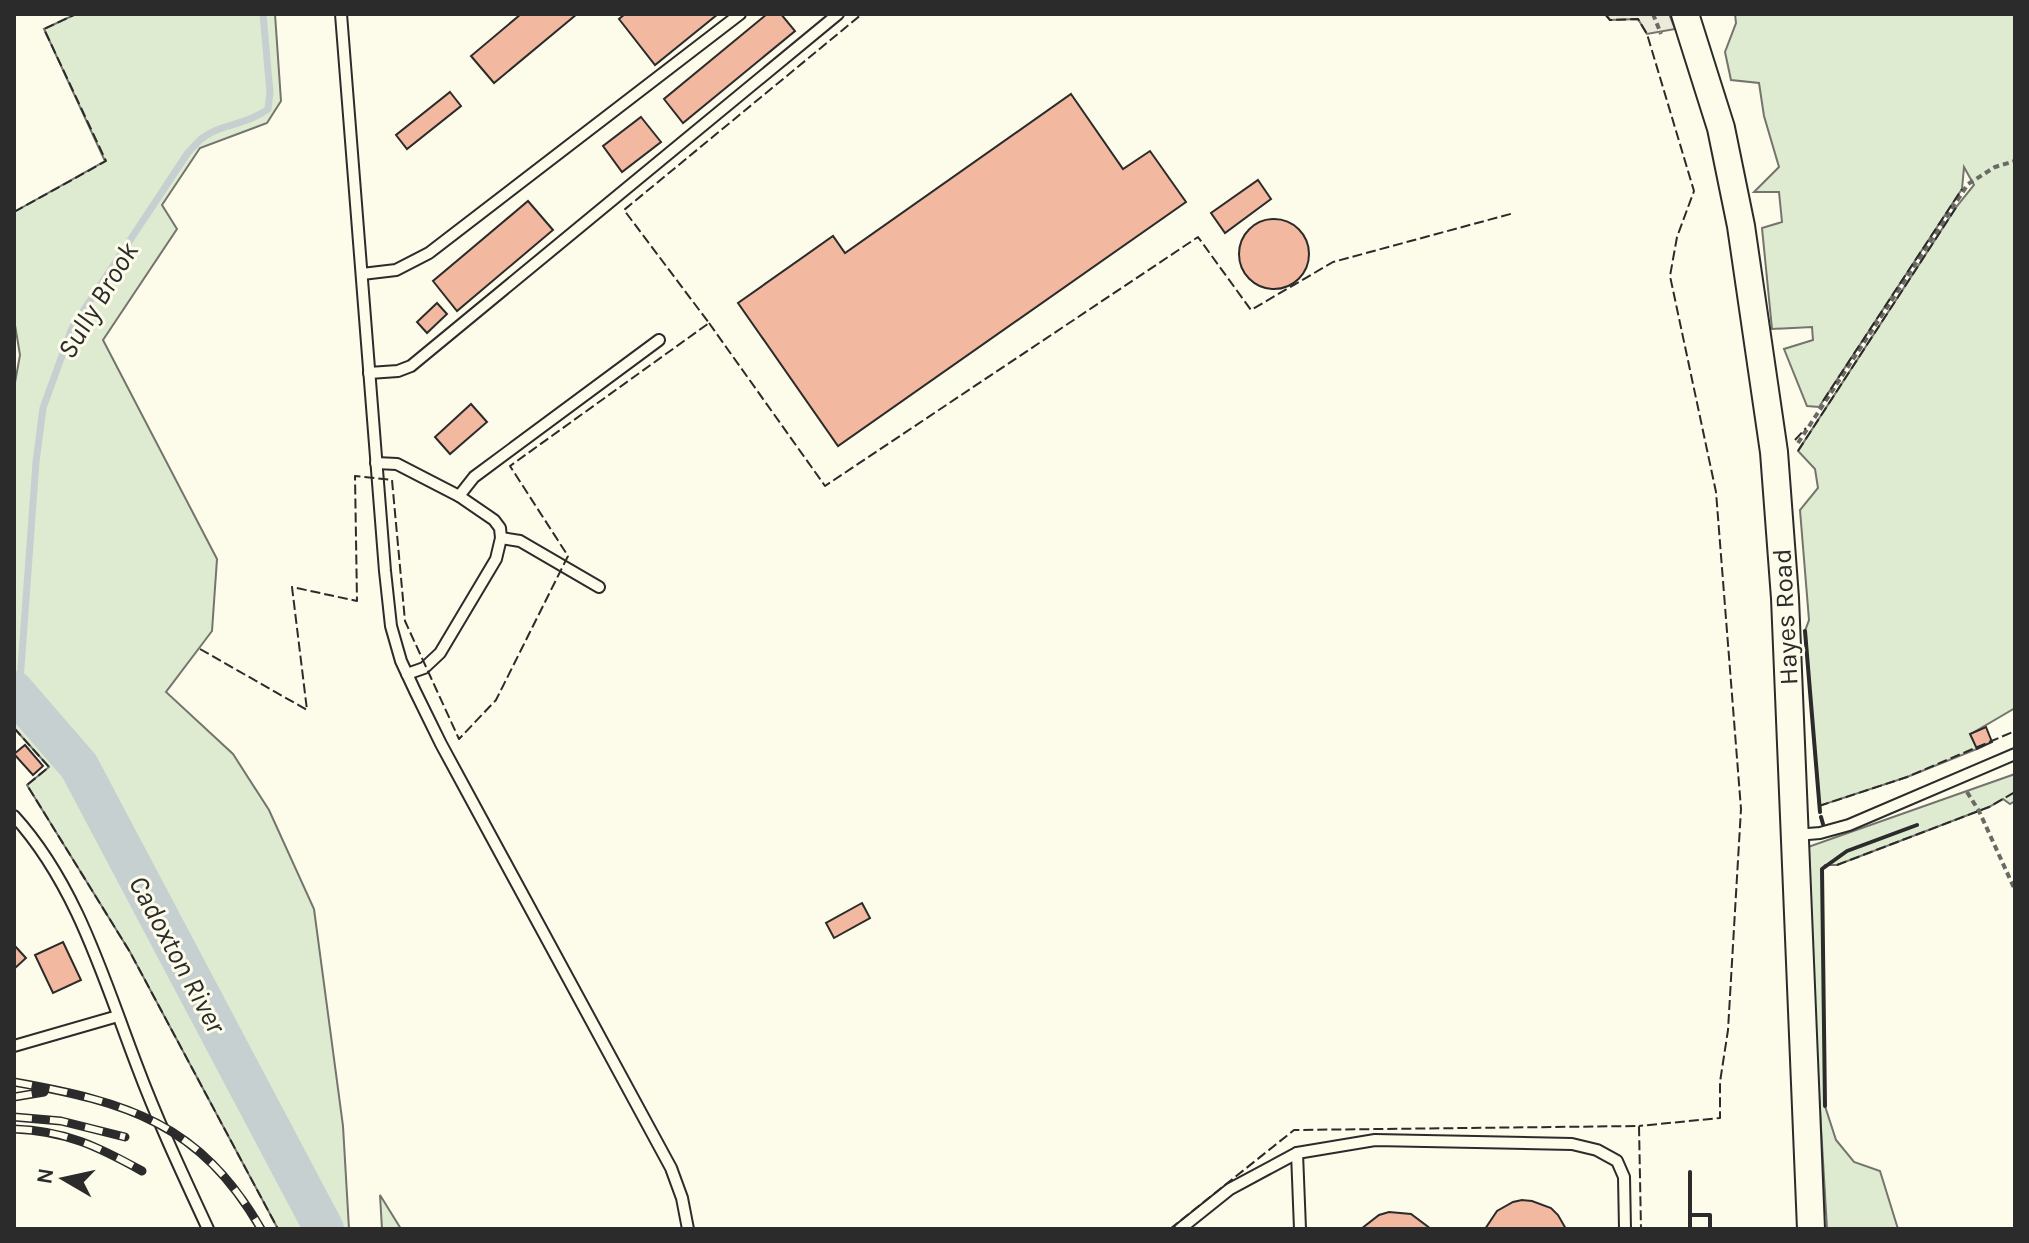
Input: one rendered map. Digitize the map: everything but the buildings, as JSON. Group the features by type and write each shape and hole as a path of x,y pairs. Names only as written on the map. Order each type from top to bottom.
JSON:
{"street":[{"name":"Hayes Road","path":"1685,14 1721,128 1738,212 1774,452 1785,598 1811,1229"}],"lane":[{"path":"341,14 391,626 407,674 441,744 671,1168 682,1198 688,1229"},
{"path":"362,274 396,270 429,253 740,14"},
{"path":"369,373 398,371 411,366 838,14"},
{"path":"459,496 474,477 659,340"},
{"path":"376,463 397,464 459,496 494,520 500,528 496,559 440,653 424,668 407,674"},
{"path":"501,538 520,541 599,587"},
{"path":"1794,835 1820,833 1849,825 2015,754"},
{"path":"14,816 38,842 81,920 158,1122 208,1229"},
{"path":"14,1046 118,1016"},
{"path":"1180,1229 1230,1189 1297,1153 1375,1140 1572,1144 1597,1150 1617,1161 1624,1177 1625,1229"},
{"path":"1297,1153 1300,1229"}],"path":[{"path":"1653,14 1661,34"},
{"path":"1774,452 1795,448 1968,184 1995,167 2015,161"},
{"path":"1959,778 1979,811 2015,890"}],"green space":[{"path":"76,14 275,14 281,101 267,123 200,148 162,205 177,229 103,340 217,559 212,631 166,692 233,754 269,810 314,909 343,1126 349,1229 278,1229 130,952 27,785 49,767 14,728 14,388 20,355 14,319 14,212 105,161 44,29"},
{"path":"1735,14 2015,14 2015,708 1971,734 1977,749 1907,777 1819,806 1805,631 1809,620 1800,510 1818,488 1815,469 1798,451 1957,206 1974,185 1964,167 1962,189 1819,407 1807,406 1784,349 1813,340 1812,327 1772,329 1762,228 1782,222 1779,192 1754,192 1779,167 1764,116 1759,83 1731,80 1725,52 1736,23"},
{"path":"2015,774 2015,801 2010,804 2003,799 1837,865 1825,865 1822,869 1825,1106 1836,1140 1854,1162 1880,1171 1898,1229 1827,1229 1805,854 1808,847"},
{"path":"380,1195 401,1229 382,1229"}],"shaded area":[{"path":"1605,14 1669,14 1675,29 1647,34 1638,19 1610,20"}],"waterway":[{"name":"Sully Brook","path":"19,695 36,462 43,408 72,328 187,154 208,134 268,109 270,93 263,14"},
{"name":"Cadoxton River","path":"14,691 79,766 324,1229"}],"railway":[{"path":"14,1082 92,1098 157,1123 186,1141 213,1164 238,1193 261,1229"},
{"path":"14,1097 44,1092"},
{"path":"14,1117 61,1121 125,1137"},
{"path":"14,1129 50,1133 81,1141 142,1171"}],"fence":[{"path":"14,212 106,161 44,29 76,14"},
{"path":"200,649 307,710 292,587 357,601 355,476 392,480 405,621 459,739 496,700 568,556 510,466 709,323 624,210 862,14"},
{"path":"1605,14 1610,20 1638,19 1647,34 1694,191 1677,237 1670,276 1716,492 1741,809 1728,1030 1720,1082 1720,1118 1639,1126"},
{"path":"1823,401 1962,189"},
{"path":"1798,451 1957,206"},
{"path":"709,323 825,486 1198,237 1251,310 1333,262 1514,213"},
{"path":"1795,440 1806,428"},
{"path":"14,728 49,767 27,785 130,952 278,1229"},
{"path":"1819,806 1907,777 2015,731"},
{"path":"1837,865 1989,807 2015,792"},
{"path":"1170,1229 1294,1130 1639,1126 1641,1229"}],"wall":[{"path":"1805,631 1820,812"},
{"path":"1821,817 1823,824"},
{"path":"1825,1106 1822,869 1847,851 1917,825"},
{"path":"1690,1172 1690,1215"},
{"path":"1690,1229 1690,1215 1710,1215 1710,1229"}]}
